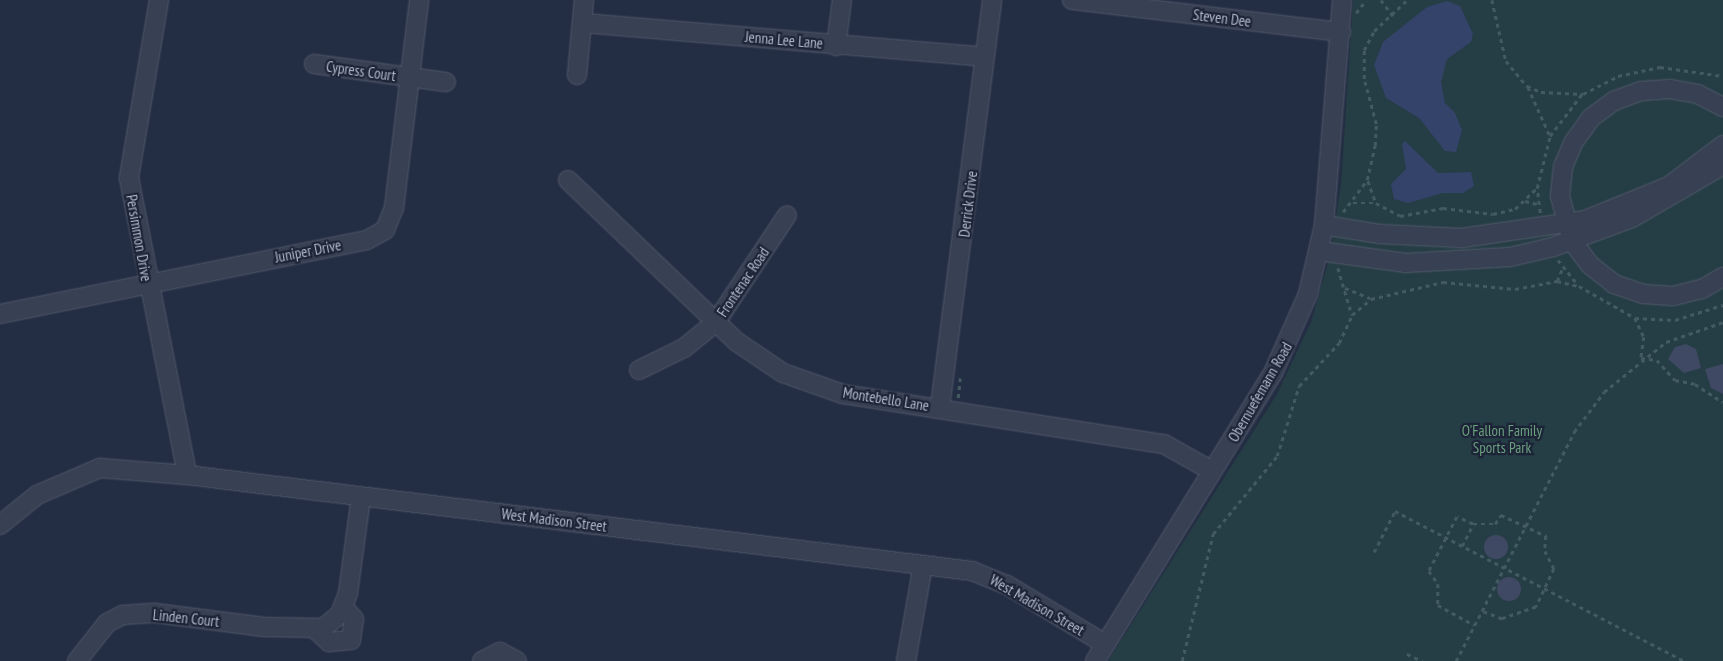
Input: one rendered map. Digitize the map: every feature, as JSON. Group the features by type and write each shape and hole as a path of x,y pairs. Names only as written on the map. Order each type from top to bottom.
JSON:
{"street":[{"name":"Persimmon Drive","path":"159,0 129,178 147,283 187,475"},
{"name":"Juniper Drive","path":"0,314 366,240 385,230 394,208 419,0"},
{"path":"577,75 584,0"},
{"path":"836,46 842,0"},
{"name":"Derrick Drive","path":"940,407 992,0"},
{"name":"Steven Dee","path":"1072,0 1341,32"},
{"name":"Obernuefemann Road","path":"1095,661 1281,358 1308,294 1324,225 1341,32 1348,7"},
{"name":"Jenna Lee Lane","path":"583,23 836,46 985,57"},
{"name":"Cypress Court","path":"314,64 446,82"},
{"path":"1723,107 1698,94 1660,90 1614,101 1591,118 1574,141 1563,167 1560,196 1565,224 1572,241 1590,266 1614,284 1642,294 1673,296 1702,289 1723,277"},
{"path":"1324,225 1446,238 1565,224 1645,198 1723,145"},
{"path":"1319,251 1405,263 1470,262 1572,241 1662,203 1723,165"},
{"name":"Montebello Lane","path":"568,180 716,322 783,373 843,394 940,407 1164,444 1212,471"},
{"name":"Frontenac Road","path":"639,370 684,348 716,322 787,215"},
{"name":"West Madison Street","path":"0,525 38,495 100,468 187,475 923,565 989,575 1105,644"},
{"path":"316,630 332,622 343,607 352,573 361,496"},
{"path":"906,661 923,565"},
{"name":"Linden Court","path":"77,661 107,624 123,615 155,613 316,630 329,642 340,644 351,640 354,619 343,607"},
{"path":"482,661 500,652 517,661"}],"path":[{"path":"1348,7 1366,0"},
{"path":"1381,0 1393,16"},
{"path":"1343,212 1353,203 1367,180 1376,124 1364,79 1364,50 1374,31 1393,16 1407,0"},
{"path":"1492,0 1500,50 1510,69 1538,100 1550,136"},
{"path":"1527,86 1554,94 1583,94 1618,76 1660,67 1717,77 1723,80"},
{"path":"1717,77 1723,76"},
{"path":"1367,180 1376,203 1390,213 1410,216 1443,208 1504,213 1525,201 1537,188"},
{"path":"1525,201 1538,204"},
{"path":"1353,203 1376,203"},
{"path":"1337,265 1352,315"},
{"path":"1557,281 1562,268"},
{"path":"1182,661 1213,534 1277,456 1300,386 1339,342 1352,315 1371,298 1443,282 1515,289 1557,281 1579,286 1635,318 1675,320 1723,305"},
{"path":"1344,287 1371,298"},
{"path":"1635,318 1644,337 1641,358"},
{"path":"1456,661 1574,432 1604,392 1641,358 1701,326 1723,322"},
{"path":"1641,358 1657,360 1675,380 1695,384 1723,402"},
{"path":"1374,552 1395,511 1684,661"},
{"path":"1474,625 1438,605 1438,584 1429,571 1457,517 1473,524 1488,526 1501,515 1546,536 1545,551 1554,569 1545,589 1530,609 1498,619 1481,611"},
{"path":"1462,546 1473,524"},
{"path":"1407,654 1422,661"}],"green space":[{"name":"O'Fallon Family Sports Park","path":"1353,0 1723,0 1723,661 1108,661 1277,394 1311,322 1330,256 1341,184"}],"water":[{"path":"1447,1 1460,6 1473,34 1471,42 1447,59 1441,82 1445,103 1455,113 1462,130 1456,152 1445,151 1419,118 1386,98 1374,65 1383,42 1427,7"},
{"path":"1405,141 1438,173 1471,172 1474,186 1463,193 1443,193 1408,203 1394,199 1391,184 1406,169 1402,144"}],"building":[{"path":"1686,344 1696,349 1701,368 1684,373 1668,359 1675,347"},
{"path":"1723,364 1723,394 1711,388 1705,369"},
{"path":"1496,535 1505,538 1508,547 1505,556 1496,559 1487,556 1484,547 1487,538"},
{"path":"1509,577 1518,580 1521,589 1518,598 1509,601 1500,598 1497,589 1500,580"}]}
